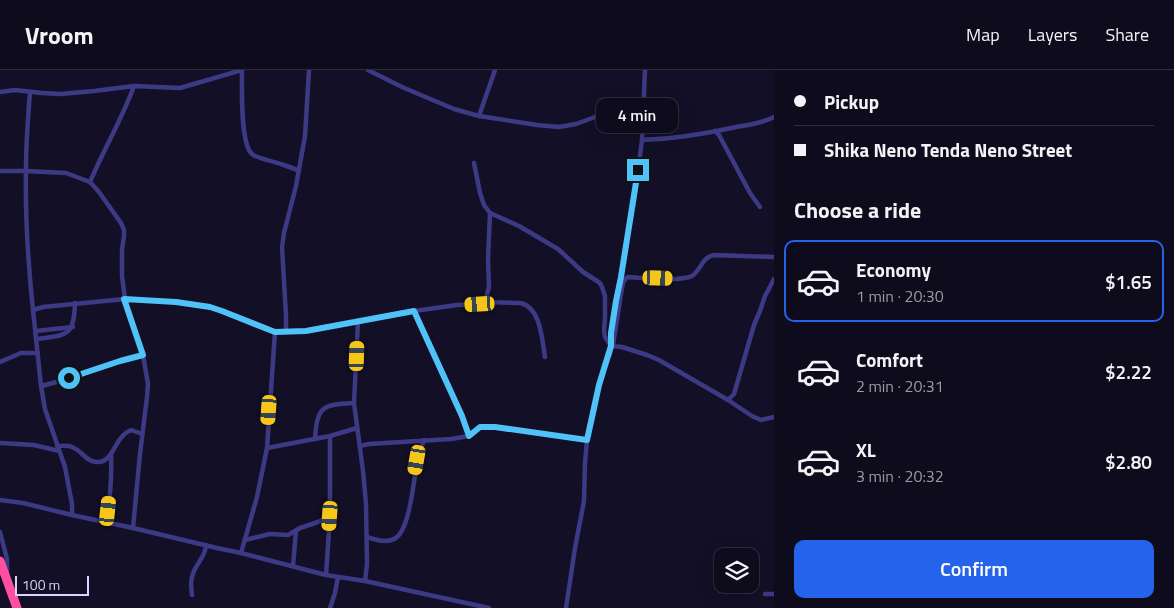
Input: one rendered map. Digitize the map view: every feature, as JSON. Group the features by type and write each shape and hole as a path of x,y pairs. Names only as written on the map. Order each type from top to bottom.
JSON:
{"highway":[{"path":"0,561 16,608"}],"street":[{"path":"0,92 15,90 60,94 94,92 134,86 180,88 242,70 243,128 245,141 250,152 254,156 299,171"},
{"path":"286,332 282,247 305,136 309,70"},
{"path":"368,70 454,109 510,122 538,125 567,126 576,124 644,99"},
{"path":"380,76 381,70"},
{"path":"479,116 495,70"},
{"path":"612,346 611,333 634,201 642,140 645,70"},
{"path":"90,182 120,122 134,86"},
{"path":"30,92 26,171 27,238 33,310 45,409 65,467 72,504 72,515"},
{"path":"642,140 677,138 762,122 774,117"},
{"path":"715,131 760,207"},
{"path":"474,163 480,193 484,205 490,213 519,226 558,249 583,272 600,284 605,296 605,337 612,346 659,360 760,420 774,417"},
{"path":"0,171 66,173 90,182 121,223 124,230 122,250 124,299 143,355 148,384 134,528"},
{"path":"485,302 489,287 490,213"},
{"path":"566,608 584,501 587,440 599,385 612,346 623,282 628,277 672,279 689,277 697,271 709,255 774,257"},
{"path":"728,400 734,394 754,325 774,279"},
{"path":"33,310 42,306 124,299 176,302 210,307 275,332 286,332 306,331 457,305 485,302 520,303 530,307 536,316 545,357"},
{"path":"36,339 68,332 73,327 75,303"},
{"path":"414,311 462,416 469,436"},
{"path":"358,321 354,403 364,479 367,538 365,581"},
{"path":"36,331 73,327"},
{"path":"241,553 257,497 267,448 275,332"},
{"path":"0,362 21,353 38,353"},
{"path":"41,386 143,355"},
{"path":"315,439 319,413 324,407 333,404 354,403"},
{"path":"360,446 469,436 480,427 495,427 587,440"},
{"path":"267,448 330,436 357,428"},
{"path":"0,444 58,449 66,446 74,448 94,462 105,460 111,455 117,443 126,432 131,430 142,434"},
{"path":"326,575 330,516 330,436"},
{"path":"367,538 384,541 398,537 409,509 417,460 424,440"},
{"path":"106,522 111,455"},
{"path":"0,500 134,528 326,575 365,581 489,608"},
{"path":"245,540 270,534 288,535 330,516"},
{"path":"293,566 296,531"},
{"path":"0,532 6,559 7,578"},
{"path":"192,596 191,580 193,572 206,551 206,545"},
{"path":"330,608 338,577"},
{"path":"765,594 774,594"}],"route":[{"path":"69,378 143,355 124,299 176,302 210,307 275,332 306,331 414,311 462,416 469,436 477,428 495,427 587,440 599,385 610,354 611,333 638,170"}]}
